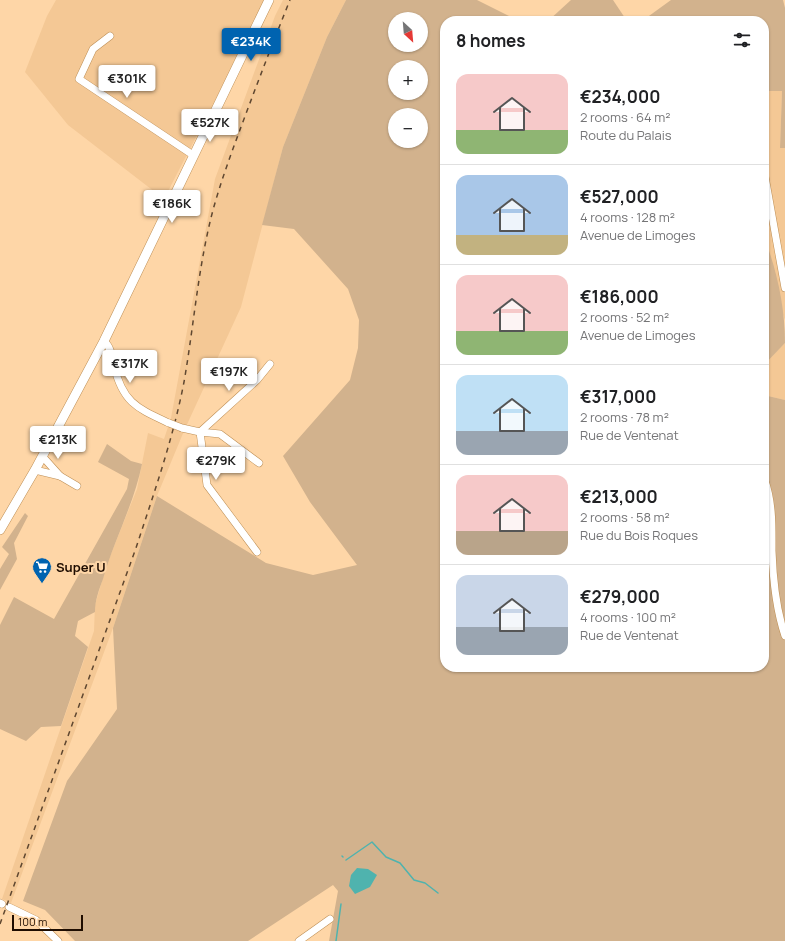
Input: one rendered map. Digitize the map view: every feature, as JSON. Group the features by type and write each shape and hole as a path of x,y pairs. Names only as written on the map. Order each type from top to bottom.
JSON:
{"main road":[{"path":"0,530 43,457 104,340 269,0"}],"street":[{"path":"110,36 93,49 79,79 193,155"},
{"path":"769,199 785,288"},
{"path":"104,340 108,344 111,353 118,384 129,400 138,409 182,428 220,434 259,463"},
{"path":"200,432 257,380 270,364"},
{"path":"200,432 207,485 257,552"},
{"path":"43,457 60,476"},
{"path":"35,470 60,476 77,486"},
{"path":"769,498 772,518 773,579 777,607 785,636"},
{"path":"9,907 36,920 58,941"},
{"path":"299,941 330,919"}],"shaded area":[{"path":"56,0 267,0 164,199 68,125 25,72 47,16"},
{"path":"283,0 346,0 327,37 283,147 241,307 184,431 157,496 113,628 11,903 2,899 94,631 95,605 107,564 137,489 148,433 164,439 171,418 215,179 275,16"},
{"path":"346,0 477,0 509,16 440,16 440,672 769,672 769,396 785,400 785,941 329,941 338,891 333,885 248,941 75,941 45,910 23,901 67,781 117,709 113,628 157,496 266,563 313,575 357,565 310,502 283,456 350,380 358,348 359,320 348,289 294,229 262,225 283,147 327,37"},
{"path":"571,0 613,0 624,16 553,16"},
{"path":"671,0 783,0 785,8 785,148 780,148 782,91 769,91 769,16 649,16"},
{"path":"769,91 782,91 780,148 785,148 785,320 769,280"},
{"path":"769,251 782,303 785,343 769,360"},
{"path":"785,343 785,400 769,396 769,360"},
{"path":"107,444 131,461 142,464 138,479 99,591 95,612 78,621 75,636 88,647 61,726 41,727 26,741 0,729 0,625 14,597 54,619 127,489 129,479 98,462"},
{"path":"25,513 28,516 14,543 17,559 0,590 0,569 9,554 2,547"}],"water":[{"path":"357,868 368,869 377,875 370,887 355,894 349,886 351,875"}],"waterway":[{"path":"346,860 372,842 386,857 400,863 414,880 425,883 438,893"},
{"path":"336,941 341,904"}],"railway":[{"path":"0,924 136,548 169,445 180,403 188,361 200,274 213,210 234,147 290,0"}],"place":[{"name":"Super U","path":"42,584"}]}
